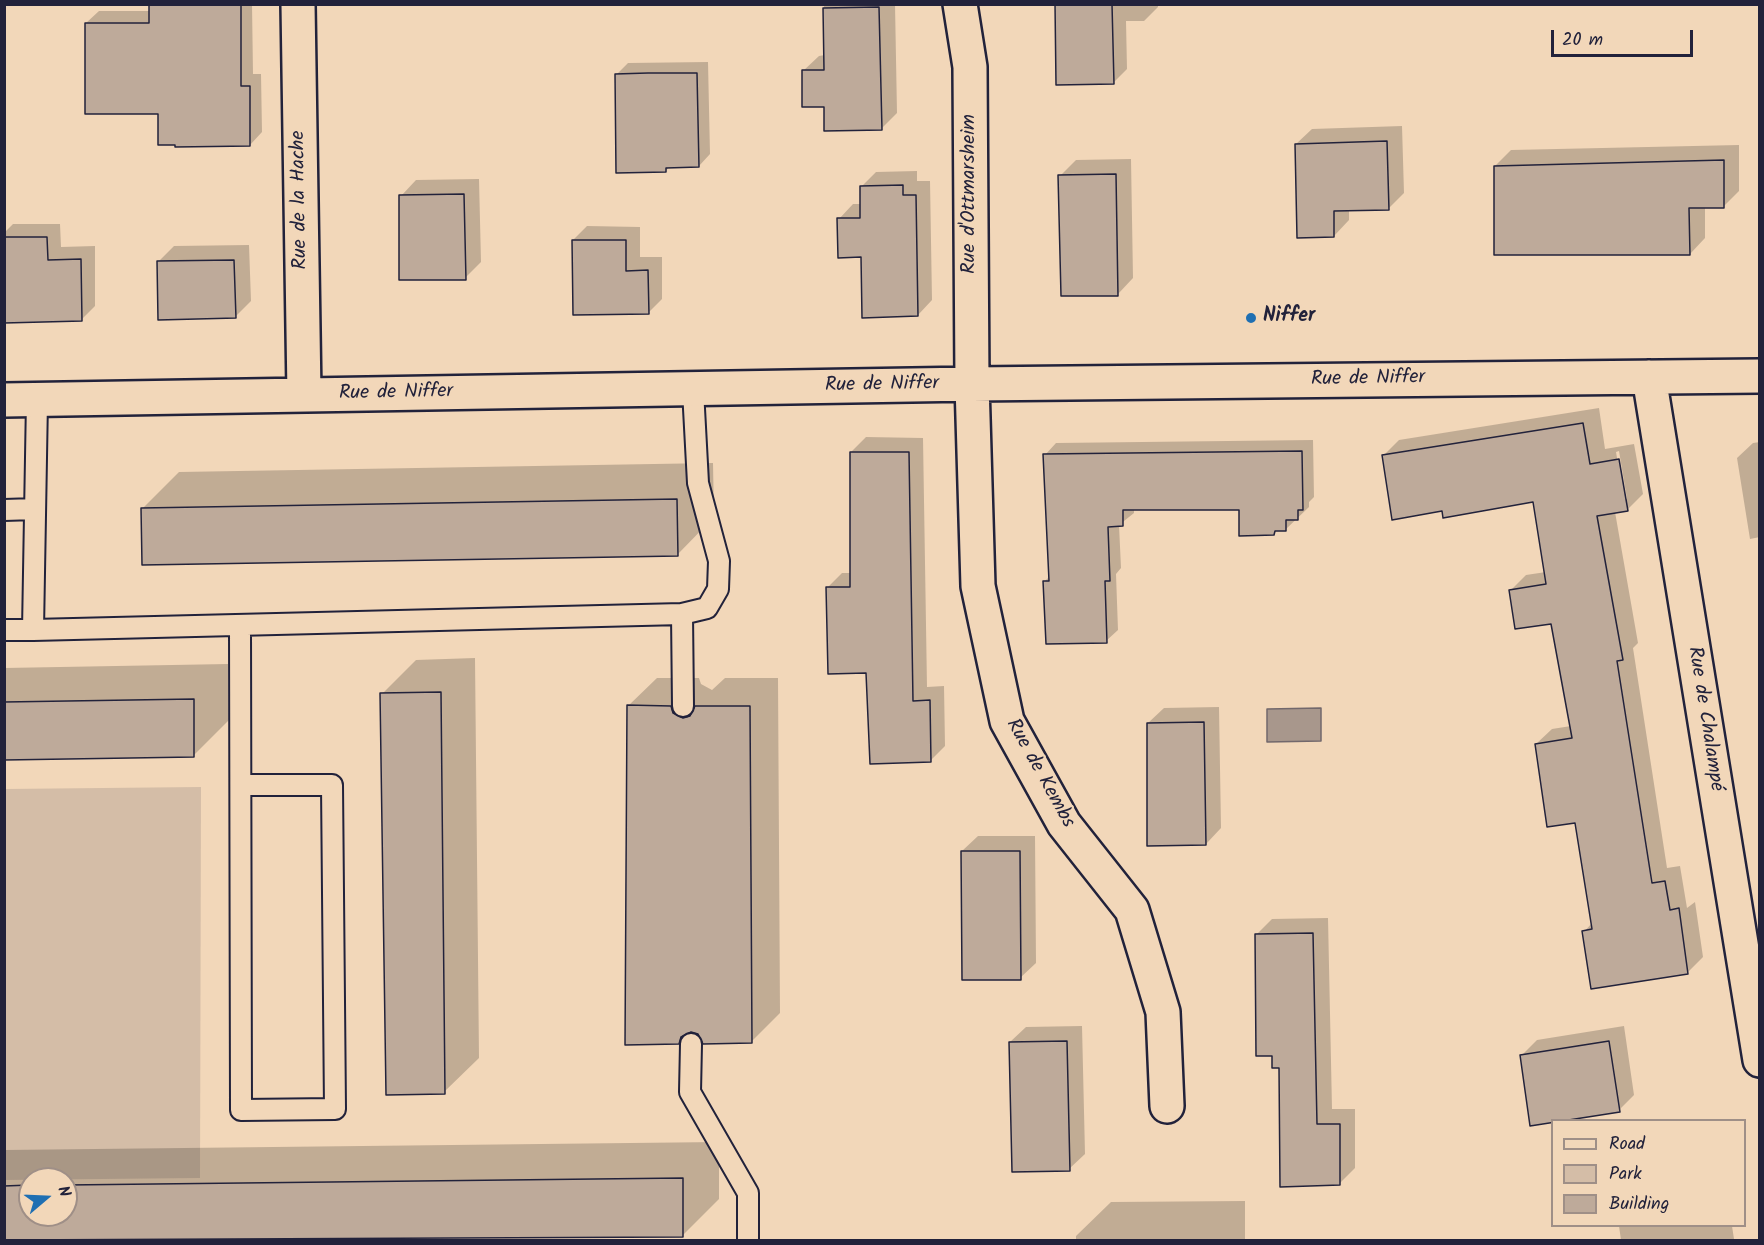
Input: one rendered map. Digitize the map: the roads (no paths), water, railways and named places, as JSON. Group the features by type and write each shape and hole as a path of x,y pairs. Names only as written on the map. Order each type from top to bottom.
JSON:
{"street":[{"name":"Rue de la Hache","path":"298,4 304,395"},
{"name":"Rue d'Ottmarsheim","path":"960,4 970,67 972,384"},
{"name":"Rue de Niffer","path":"4,400 972,384 1760,376"},
{"name":"Rue de Chalampé","path":"1649,377 1760,1060"},
{"name":"Rue de Kembs","path":"972,384 978,586 1007,721 1065,824 1132,910 1163,1012 1167,1106"}],"lane":[{"path":"4,630 682,614 707,608 718,589 719,561 698,483 693,390"},
{"path":"33,630 37,400"},
{"path":"4,510 35,509"},
{"path":"682,614 683,706"},
{"path":"240,626 241,1110 335,1109 332,786 241,785"},
{"path":"691,1044 690,1092 748,1192 748,1240"}],"place":[{"name":"Niffer","path":"1251,318"}]}
